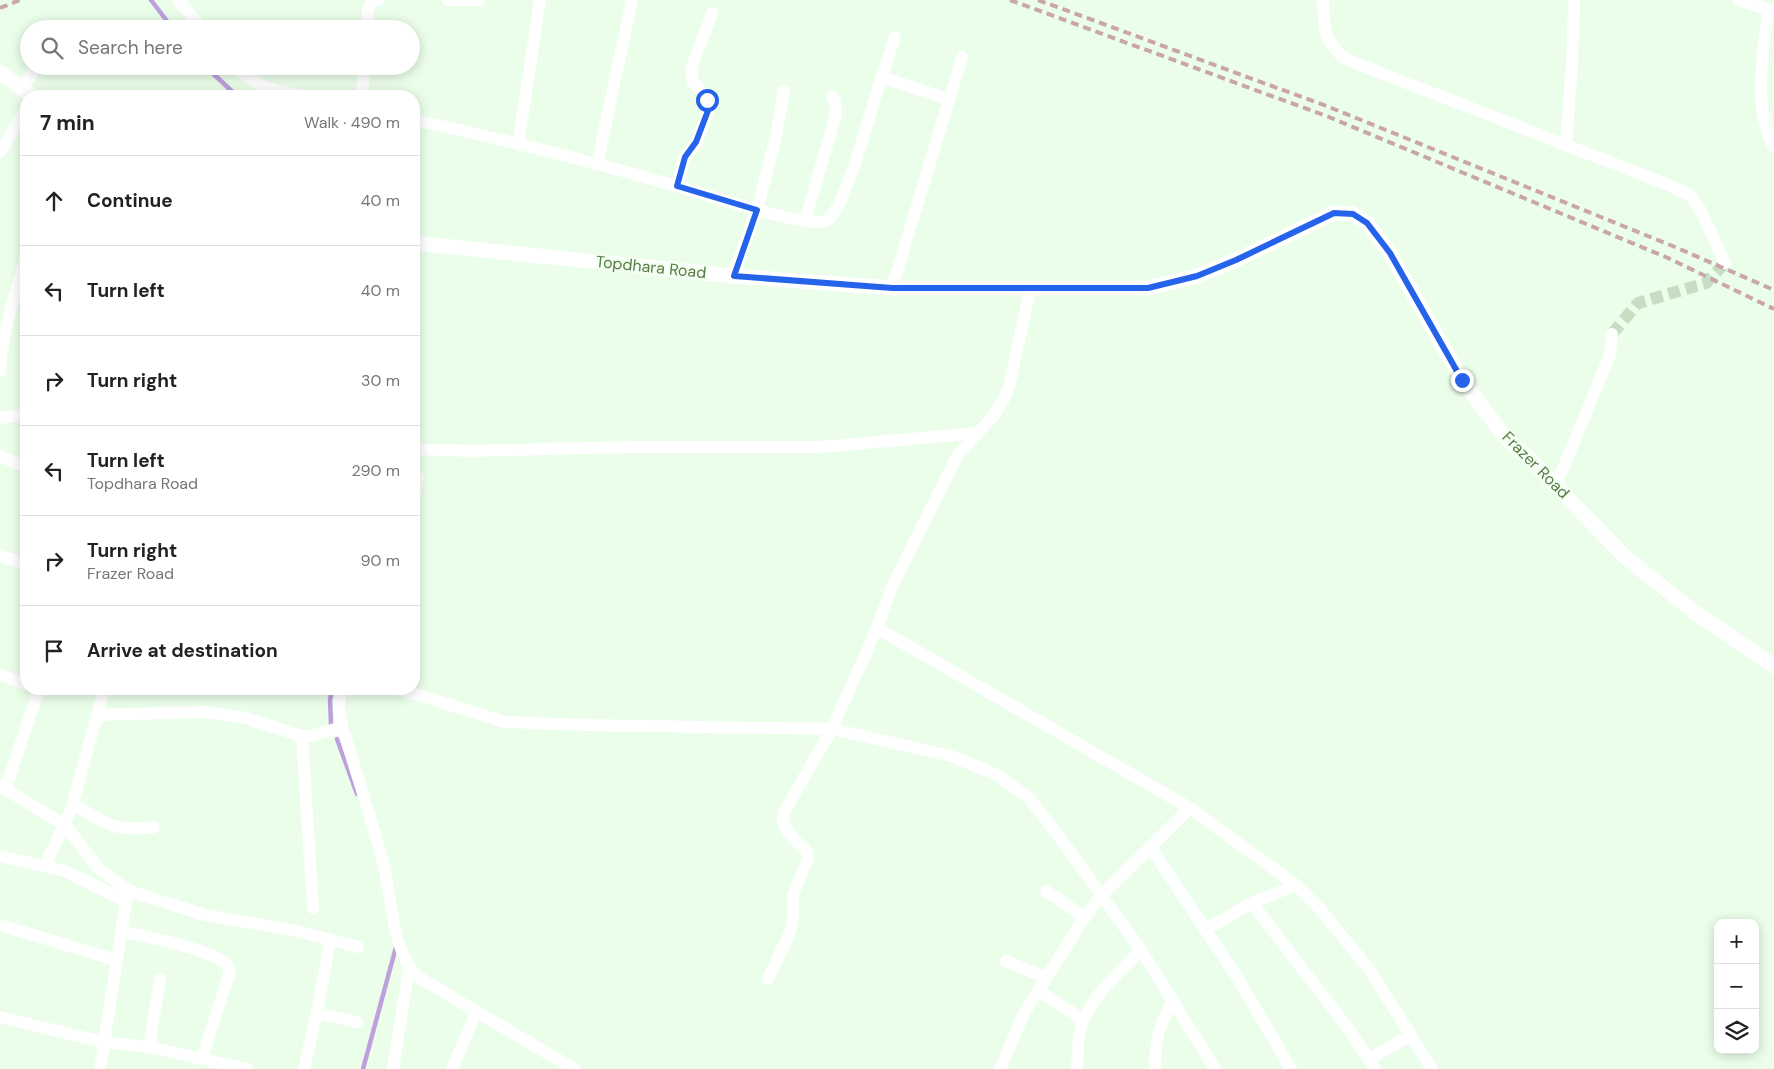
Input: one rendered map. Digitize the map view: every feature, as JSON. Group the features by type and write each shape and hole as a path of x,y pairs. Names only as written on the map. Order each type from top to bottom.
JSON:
{"street":[{"path":"178,0 195,20"},
{"path":"367,20 368,9 371,3 378,0"},
{"path":"448,0 480,0"},
{"path":"518,145 540,0"},
{"path":"596,165 632,0"},
{"path":"1323,0 1324,28 1331,46 1345,59 1690,195 1701,211 1725,263"},
{"path":"1566,145 1574,0"},
{"path":"1738,0 1771,10 1761,91 1765,120 1774,147"},
{"path":"677,186 685,157 696,142 709,108 705,96 693,82 691,69 712,13"},
{"path":"420,121 677,186 757,210 813,223 826,221 832,215 849,183 895,36"},
{"path":"892,288 948,98 962,57"},
{"path":"0,72 27,88 33,75"},
{"path":"245,75 257,85 272,90"},
{"path":"362,90 363,75"},
{"path":"882,77 948,98"},
{"path":"734,276 757,210 776,136 784,91"},
{"path":"805,221 836,114 835,102 832,97"},
{"path":"0,152 20,120"},
{"name":"Topdhara Road","path":"420,244 734,276 892,288 1148,288 1197,276 1236,260 1334,213 1353,214"},
{"name":"Frazer Road","path":"1353,214 1367,223 1390,253 1462,380 1505,437 1556,485 1625,556 1693,611 1774,666"},
{"path":"0,371 0,358 20,280"},
{"path":"768,979 794,920 793,895 808,858 808,853 788,834 784,826 784,812 832,729 877,628 892,587 952,464 963,448 994,415 1005,397 1010,383 1030,289"},
{"path":"1556,485 1610,355 1612,334"},
{"path":"0,418 20,415"},
{"path":"420,449 472,451 629,447 822,447 977,433"},
{"path":"0,456 20,464"},
{"path":"0,556 20,562"},
{"path":"877,628 1190,808 1296,885 1320,909 1369,969 1432,1069"},
{"path":"0,675 20,682"},
{"path":"37,695 3,787 70,814 119,827 154,827"},
{"path":"45,865 70,814 102,695"},
{"path":"340,695 339,708 342,727 382,857 397,932 409,968 418,977 574,1069"},
{"path":"418,695 505,722 832,729 951,756 995,774 1027,796 1055,831 1140,950 1215,1069"},
{"path":"97,715 206,712 245,718 302,736 311,736 342,727"},
{"path":"302,736 313,908"},
{"path":"1000,1069 1024,1013 1085,917 1101,896 1190,808"},
{"path":"70,814 98,868 127,896"},
{"path":"1151,848 1237,977 1291,1069"},
{"path":"0,856 65,871 127,896 205,915 292,930 358,948"},
{"path":"1205,930 1252,903 1296,885"},
{"path":"1046,891 1085,917"},
{"path":"100,1069 127,896"},
{"path":"1252,903 1350,1032 1370,1065 1410,1036"},
{"path":"0,924 116,960"},
{"path":"121,932 175,944 218,958 228,966 229,974 202,1058"},
{"path":"304,1069 317,1013 330,940"},
{"path":"1077,1069 1083,1020 1097,998 1140,950"},
{"path":"1006,961 1047,978"},
{"path":"393,1069 409,968"},
{"path":"149,1047 160,979"},
{"path":"1038,990 1083,1020"},
{"path":"1155,1069 1158,1030 1172,1001"},
{"path":"452,1069 476,1012"},
{"path":"317,1013 357,1022"},
{"path":"0,1017 103,1042 149,1047 241,1068"}],"waterway":[{"path":"151,0 166,20"},
{"path":"215,75 231,90"},
{"path":"331,695 331,724"},
{"path":"337,739 357,794"},
{"path":"363,1069 396,947"}],"tunnel":[{"path":"1612,334 1638,303 1706,283 1725,263"}],"railway":[{"path":"0,8 20,0"},
{"path":"1010,0 1329,117 1668,258 1774,309"},
{"path":"1038,0 1329,107 1675,247 1774,290"}],"route":[{"path":"707,100 709,108 696,142 685,157 677,186 757,210 734,276 892,288 1148,288 1197,276 1236,260 1334,213 1353,214 1367,223 1390,253 1462,380"}]}
